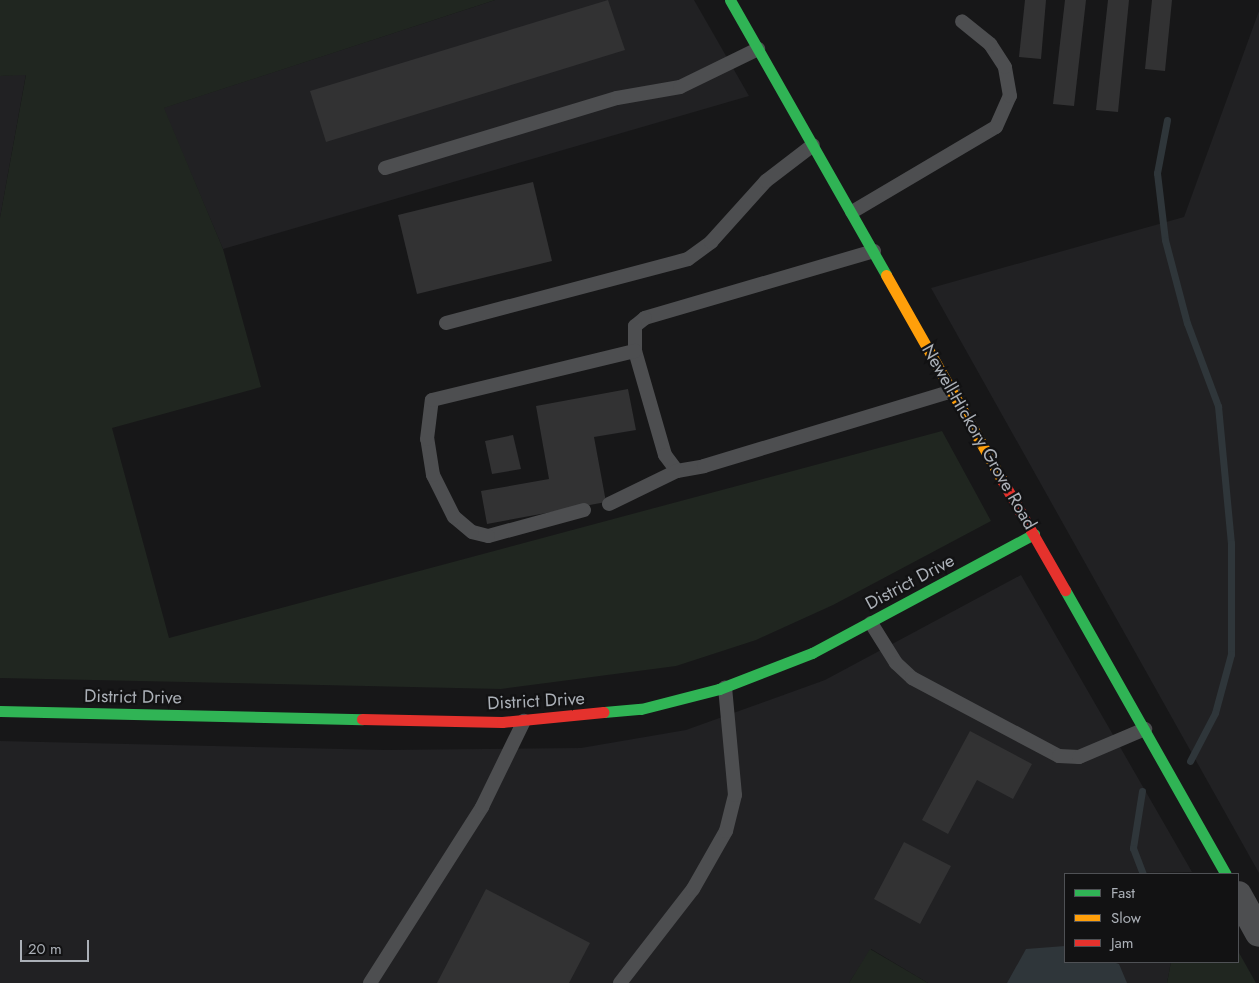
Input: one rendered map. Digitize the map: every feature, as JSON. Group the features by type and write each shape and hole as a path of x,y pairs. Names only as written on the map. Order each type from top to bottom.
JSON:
{"street":[{"name":"Newell-Hickory Grove Road","path":"730,0 1225,873"},
{"name":"District Drive","path":"0,711 524,721 640,709 725,687 812,653 1034,534"},
{"path":"1239,897 1259,933"}],"lane":[{"path":"852,212 996,127 1010,96 1005,67 990,44 962,21"},
{"path":"385,168 617,98 680,88 758,49"},
{"path":"446,323 688,259 712,242 766,180 813,145"},
{"path":"677,471 664,454 635,351 635,326 645,318 874,252"},
{"path":"584,510 488,536 472,532 454,517 433,475 427,439 432,400 635,351"},
{"path":"609,504 677,471 953,391"},
{"path":"871,623 896,663 912,678 1059,756 1080,757 1145,730"},
{"path":"620,983 693,889 726,831 735,795 725,687"},
{"path":"370,983 482,807 524,721"}],"shaded area":[{"path":"0,0 495,0 164,108 223,249 261,387 112,428 169,638 942,431 991,521 833,605 756,640 676,666 501,689 0,678 0,218 26,75 0,76"},
{"path":"495,0 694,0 749,96 223,249 163,108"},
{"path":"1259,11 1259,873 931,288 1184,217"},
{"path":"26,74 0,218 0,76"},
{"path":"1021,575 1192,872 1064,873 1064,963 1171,963 1167,983 928,983 871,949 849,983 0,983 0,741 386,750 581,748 686,730 825,680"},
{"path":"1064,946 1064,963 1119,964 1127,983 1007,983 1026,949"},
{"path":"870,949 928,983 849,983"},
{"path":"1239,953 1256,983 1167,983 1171,963 1239,963"}],"building":[{"path":"608,0 625,50 326,142 310,91"},
{"path":"1025,0 1046,0 1041,59 1019,57"},
{"path":"1065,0 1086,0 1074,106 1053,104"},
{"path":"1108,0 1129,0 1118,112 1096,110"},
{"path":"1152,0 1172,0 1165,71 1145,69"},
{"path":"533,182 552,261 417,294 398,215"},
{"path":"628,389 636,430 594,437 606,502 487,524 481,491 549,479 536,406"},
{"path":"513,435 521,469 492,474 485,441"},
{"path":"970,731 1032,764 1013,799 977,780 948,834 922,820"},
{"path":"904,842 951,866 920,924 874,899"},
{"path":"486,889 590,943 569,983 437,983"}],"waterway":[{"path":"1167,120 1157,173 1165,240 1187,323 1218,406 1231,543 1231,654 1215,713 1190,761"},
{"path":"1142,791 1133,848 1143,873"}],"traffic: fast":[{"path":"730,0 886,275"},
{"path":"604,712 641,709 719,689 812,653 1034,534"},
{"path":"1065,590 1225,873"},
{"path":"0,711 362,719"}],"traffic: slow":[{"path":"886,275 1002,480"}],"traffic: jam":[{"path":"1002,480 1065,590"},
{"path":"362,719 502,722 604,712"}]}
